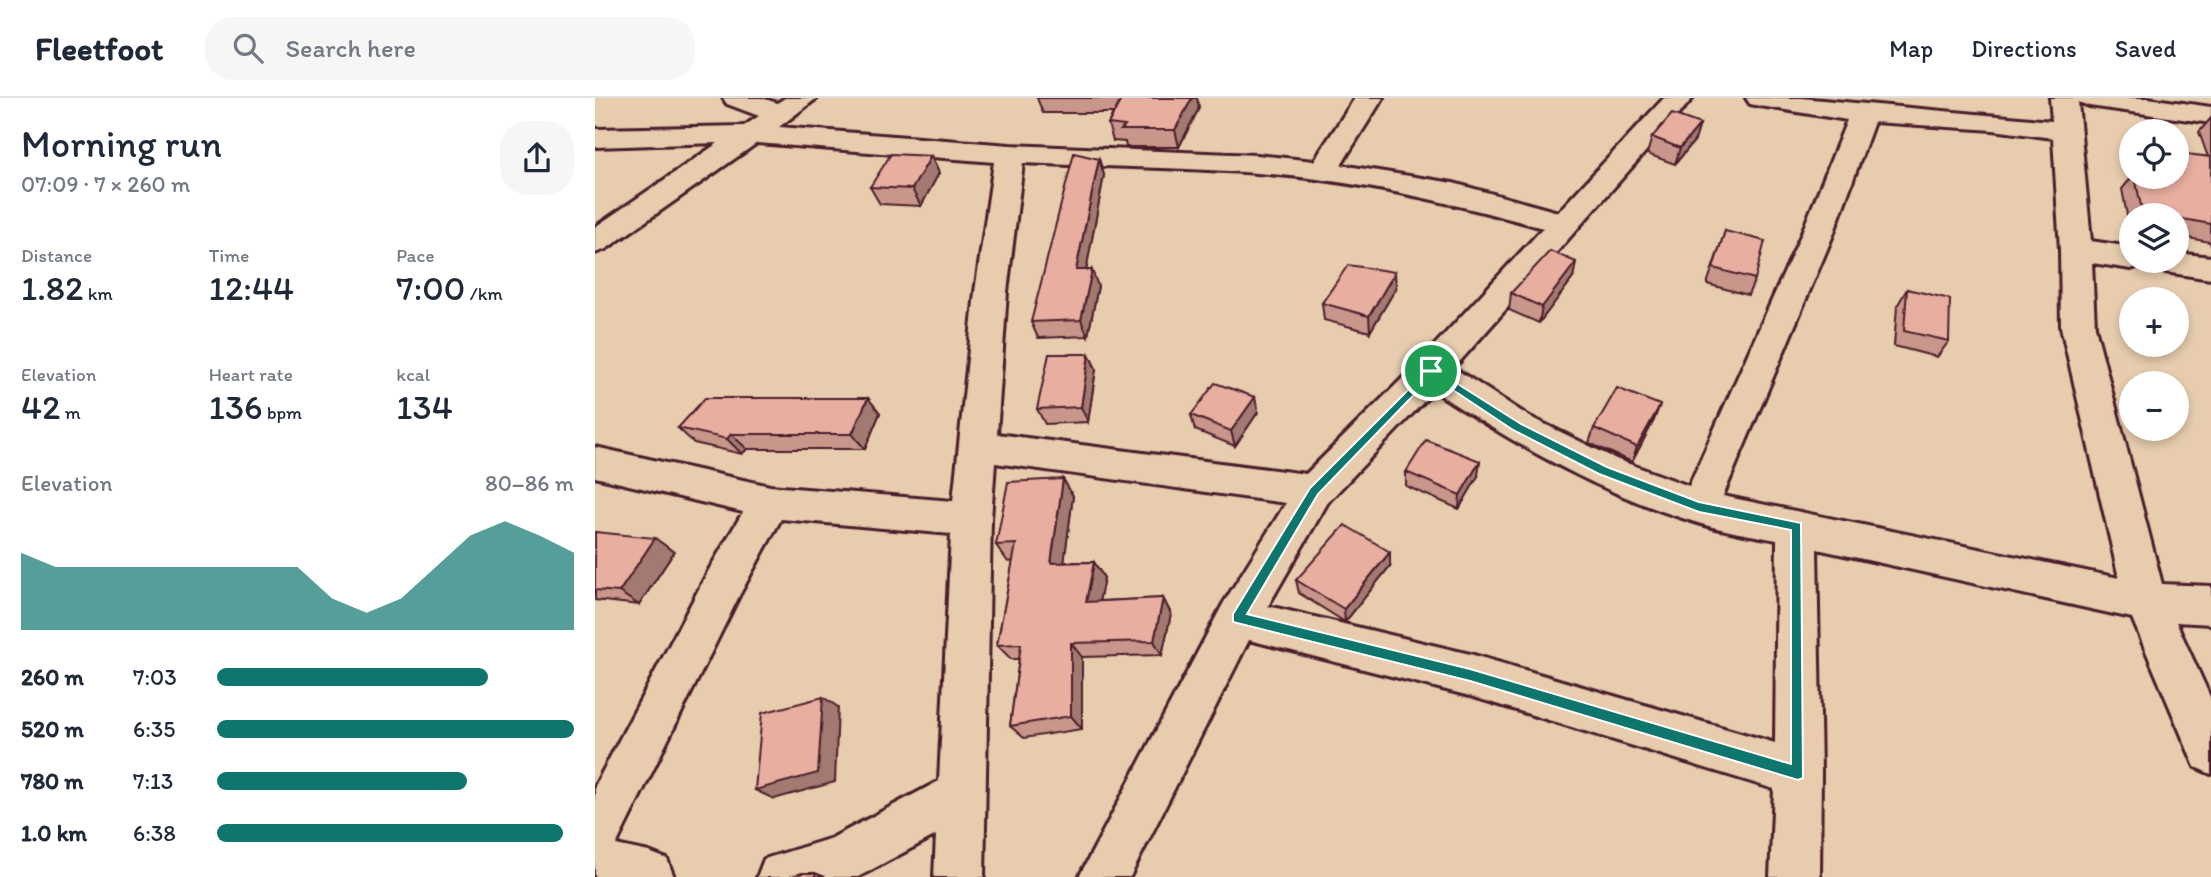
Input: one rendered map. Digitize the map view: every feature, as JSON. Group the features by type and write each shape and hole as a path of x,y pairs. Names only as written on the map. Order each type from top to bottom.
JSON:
{"street":[{"path":"737,98 791,106"},
{"path":"1322,171 1369,98"},
{"path":"1104,877 1238,618 1314,491 1431,371 1679,98"},
{"path":"1760,98 1806,109 1863,115 1982,121 2065,115 2076,250 2078,327 2147,602 2211,751"},
{"path":"2089,98 2211,115"},
{"path":"595,242 791,106"},
{"path":"1699,507 1817,234 1863,115"},
{"path":"595,138 753,134 1010,154 1246,163 1322,171 1453,192 1566,223"},
{"path":"959,877 971,519 991,292 1010,154"},
{"path":"2076,250 2119,256"},
{"path":"2189,265 2211,268"},
{"path":"1431,371 1517,427 1603,470 1699,507 2147,602 2211,606"},
{"path":"977,446 1314,491"},
{"path":"595,462 771,502 971,519"},
{"path":"595,836 725,581 771,502"},
{"path":"1795,877 1798,773 1797,526"},
{"path":"1238,618 1470,675 1798,773"},
{"path":"782,877 840,860 961,795"},
{"path":"595,865 649,877"}],"building":[{"path":"1122,98 1192,98 1175,130 1121,130 1125,126 1108,124"},
{"path":"1672,114 1700,124 1680,148 1652,137"},
{"path":"1074,153 1099,159 1076,270 1092,270 1081,320 1031,322"},
{"path":"891,154 931,156 912,189 870,187"},
{"path":"2189,154 2211,157 2211,224 2189,220 2189,203 2140,203 2137,189 2189,189"},
{"path":"1725,231 1765,241 1755,279 1713,268"},
{"path":"1550,251 1576,262 1542,307 1511,293"},
{"path":"1348,265 1395,272 1369,316 1322,303"},
{"path":"1907,289 1950,299 1949,341 1904,331"},
{"path":"1049,354 1089,354 1081,407 1037,409"},
{"path":"1215,383 1255,397 1231,431 1191,415"},
{"path":"1617,388 1660,405 1637,447 1594,428"},
{"path":"705,398 868,398 852,434 731,434 727,439 678,428"},
{"path":"1426,440 1480,461 1460,495 1406,472"},
{"path":"1063,479 1051,563 1094,562 1086,602 1163,598 1154,641 1071,643 1071,716 1010,726 1021,644 997,645 1016,544 996,545 1008,482"},
{"path":"1345,525 1390,552 1344,609 1296,580"},
{"path":"595,532 655,538 619,592 595,590"},
{"path":"823,697 818,773 755,790 762,713"},
{"path":"815,873 815,877 790,877"}],"route":[{"path":"1431,371 1517,427 1603,470 1699,507 1797,526 1798,773 1470,675 1238,618 1314,491 1431,371"}]}
